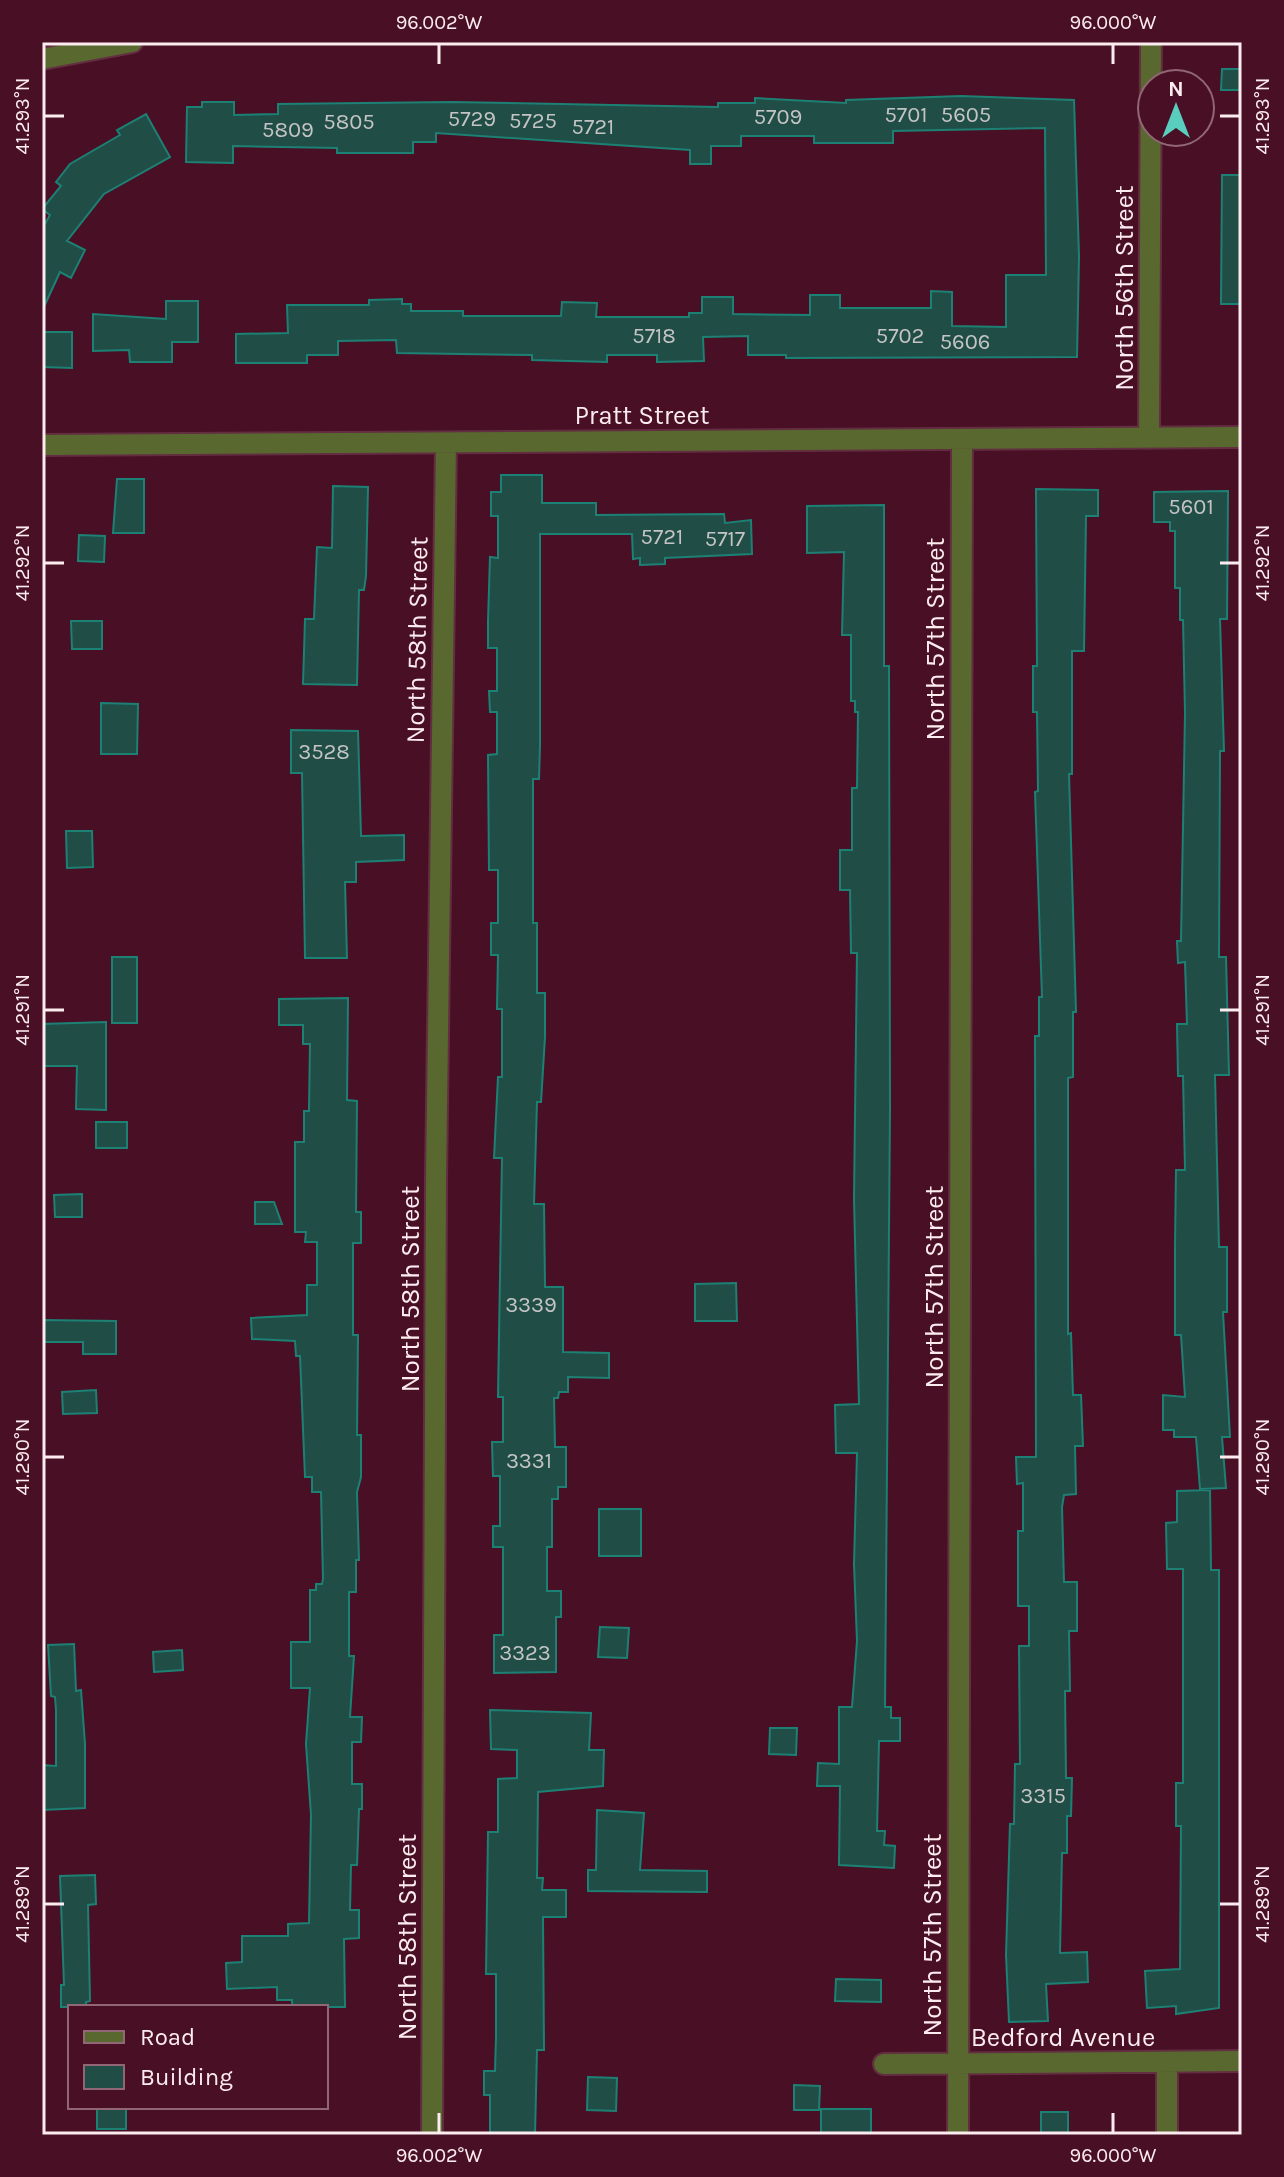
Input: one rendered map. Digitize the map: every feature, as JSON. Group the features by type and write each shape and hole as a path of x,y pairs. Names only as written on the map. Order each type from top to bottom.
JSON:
{"street":[{"path":"42,59 132,42"},
{"name":"North 56th Street","path":"1149,438 1151,42"},
{"name":"Pratt Street","path":"42,445 1242,437"},
{"name":"North 57th Street","path":"958,2135 962,439"},
{"name":"North 58th Street","path":"432,2135 436,1179 446,443"},
{"name":"Bedford Avenue","path":"884,2064 1242,2061"},
{"path":"1167,2062 1167,2135"}],"building":[{"path":"1222,69 1242,69 1242,90 1221,90"},
{"path":"961,96 1074,100 1079,256 1077,357 786,358 786,355 748,355 748,336 703,337 704,361 657,362 657,355 607,355 607,362 532,360 532,355 397,353 396,340 338,341 338,355 307,355 307,363 236,363 236,334 288,333 287,305 369,305 369,300 402,299 402,304 411,304 411,311 463,311 463,316 561,316 562,302 597,303 596,317 689,317 689,313 702,313 702,297 733,297 733,314 810,315 810,295 840,295 840,308 931,308 931,291 952,292 952,326 1006,327 1006,275 1046,275 1045,128 893,131 893,143 814,143 814,136 741,136 741,146 711,146 711,164 690,164 690,150 436,133 436,142 413,142 413,153 337,153 337,148 233,146 233,163 186,162 187,107 202,107 202,102 234,102 234,115 278,114 278,104 452,102 718,107 718,103 755,103 755,98 846,103 846,100"},
{"path":"146,114 170,157 104,194 67,241 85,250 71,278 60,272 42,311 42,229 50,215 42,209 61,186 56,182 70,164 120,135 117,130"},
{"path":"1222,175 1242,175 1242,304 1221,304"},
{"path":"166,301 198,301 198,342 172,342 172,362 130,362 129,350 93,351 93,314 166,319"},
{"path":"42,332 72,332 72,368 42,367"},
{"path":"501,475 542,475 542,503 596,503 596,515 724,514 725,523 751,520 752,554 665,558 665,564 640,565 640,558 633,559 632,534 540,534 540,745 539,779 533,779 533,923 537,923 537,993 545,993 545,1037 541,1102 537,1102 534,1204 544,1204 545,1287 563,1287 563,1352 609,1353 609,1378 568,1377 568,1392 559,1392 558,1398 554,1398 555,1447 566,1447 566,1487 558,1487 558,1499 552,1499 552,1547 547,1547 547,1591 561,1591 561,1617 556,1617 556,1672 494,1673 494,1635 503,1635 503,1547 493,1547 493,1526 500,1526 500,1476 493,1476 492,1442 503,1442 503,1397 498,1397 502,1158 494,1158 498,1077 502,1077 502,1009 497,1009 498,955 491,955 491,923 498,923 498,870 489,870 488,755 497,754 497,712 490,712 489,691 497,691 497,648 488,648 488,621 490,557 498,558 498,516 491,516 491,492 501,492"},
{"path":"117,479 144,479 144,533 113,533"},
{"path":"333,486 368,487 366,576 364,590 359,590 357,685 303,684 305,619 314,619 317,547 332,548"},
{"path":"1036,489 1098,490 1098,516 1086,516 1084,651 1072,651 1072,774 1069,774 1076,1012 1073,1012 1073,1077 1068,1078 1068,1334 1071,1333 1073,1395 1081,1395 1083,1446 1075,1446 1076,1494 1064,1495 1062,1507 1064,1582 1077,1582 1077,1631 1069,1631 1070,1691 1065,1691 1066,1778 1072,1778 1071,1816 1067,1816 1067,1853 1062,1853 1060,1953 1087,1952 1088,1982 1046,1984 1048,2021 1009,2022 1006,1955 1010,1824 1014,1824 1015,1764 1020,1764 1019,1646 1029,1646 1029,1606 1018,1606 1018,1531 1023,1531 1023,1483 1017,1484 1016,1457 1036,1457 1035,1036 1039,1036 1039,997 1042,997 1035,792 1038,791 1037,712 1033,712 1033,666 1037,666"},
{"path":"1228,491 1227,619 1220,619 1224,751 1220,751 1219,957 1226,957 1229,1075 1215,1075 1219,1247 1227,1247 1227,1312 1223,1312 1230,1437 1222,1437 1226,1488 1200,1489 1196,1437 1174,1437 1174,1430 1163,1430 1163,1395 1185,1397 1181,1335 1175,1335 1175,1246 1176,1170 1185,1170 1183,1076 1178,1076 1177,1024 1187,1024 1185,962 1178,963 1177,941 1181,941 1185,713 1183,620 1180,620 1180,588 1175,588 1175,531 1170,531 1170,522 1154,522 1154,492"},
{"path":"884,505 884,666 889,666 890,1109 885,1707 891,1707 891,1718 900,1718 900,1741 879,1741 877,1831 885,1831 884,1845 895,1846 894,1868 839,1865 840,1786 817,1786 818,1763 839,1764 839,1707 852,1707 857,1641 854,1564 857,1453 836,1453 835,1405 859,1404 854,1199 857,953 851,953 850,890 840,890 840,850 852,850 852,788 857,788 858,712 855,712 855,701 851,701 851,635 842,635 844,552 807,553 807,506"},
{"path":"79,535 105,536 104,562 78,561"},
{"path":"71,621 102,621 102,649 72,649"},
{"path":"101,703 138,704 137,754 101,754"},
{"path":"291,730 358,731 361,836 404,835 404,860 356,862 356,882 345,882 347,958 305,958 302,773 291,773"},
{"path":"66,831 92,831 93,867 67,868"},
{"path":"112,957 137,957 137,1023 112,1023"},
{"path":"348,998 347,1100 357,1101 356,1212 361,1212 361,1243 353,1243 353,1335 358,1335 357,1435 361,1435 361,1477 357,1492 359,1560 356,1560 356,1592 349,1592 349,1656 354,1656 350,1717 362,1717 361,1742 352,1742 352,1784 362,1784 362,1809 359,1809 357,1865 351,1865 350,1910 359,1910 359,1938 344,1939 345,2007 292,2005 292,2000 277,2000 277,1987 227,1989 226,1963 242,1962 242,1936 288,1936 288,1924 309,1923 311,1815 306,1744 310,1688 291,1688 291,1642 310,1642 310,1590 316,1590 316,1584 322,1584 323,1579 321,1492 312,1492 312,1477 305,1477 300,1356 296,1356 295,1341 252,1339 251,1318 307,1315 307,1285 317,1285 317,1242 305,1242 306,1232 295,1232 295,1142 304,1142 304,1111 309,1111 310,1044 303,1044 303,1025 279,1025 279,999"},
{"path":"106,1022 106,1110 76,1109 77,1066 42,1066 42,1024"},
{"path":"96,1122 127,1122 127,1148 96,1148"},
{"path":"82,1194 82,1217 55,1217 54,1195"},
{"path":"255,1202 274,1202 282,1224 255,1224"},
{"path":"736,1283 737,1321 695,1321 695,1284"},
{"path":"42,1320 116,1321 116,1354 83,1354 83,1342 42,1342"},
{"path":"96,1390 97,1413 63,1414 62,1392"},
{"path":"1210,1490 1211,1570 1219,1570 1219,2008 1176,2014 1176,2006 1147,2008 1145,1971 1180,1969 1181,1826 1176,1826 1176,1783 1183,1783 1183,1569 1167,1569 1166,1523 1177,1522 1177,1491"},
{"path":"599,1509 641,1509 641,1556 599,1556"},
{"path":"600,1627 629,1628 627,1658 598,1657"},
{"path":"74,1644 76,1691 81,1690 85,1744 85,1808 42,1810 42,1765 56,1766 56,1710 55,1697 51,1696 48,1645"},
{"path":"182,1650 183,1670 154,1672 153,1652"},
{"path":"490,1710 591,1713 589,1750 604,1750 603,1786 538,1792 537,1878 543,1878 542,1890 566,1890 566,1917 543,1917 544,2050 537,2050 535,2135 490,2135 490,2095 484,2095 484,2071 495,2071 496,2037 496,1974 486,1974 488,1832 498,1832 498,1779 517,1778 517,1750 491,1749"},
{"path":"770,1728 797,1728 796,1755 769,1754"},
{"path":"597,1810 644,1813 640,1870 707,1871 707,1892 588,1891 588,1870 596,1870"},
{"path":"95,1875 96,1904 88,1905 90,2001 86,2005 61,2007 61,1985 64,1985 60,1876"},
{"path":"836,1979 881,1980 881,2002 835,2001"},
{"path":"588,2077 617,2078 616,2111 587,2110"},
{"path":"794,2085 820,2086 819,2110 794,2110"},
{"path":"97,2109 126,2109 126,2129 97,2129"},
{"path":"821,2109 871,2109 871,2135 821,2135"},
{"path":"1041,2112 1068,2112 1068,2135 1041,2135"}]}
